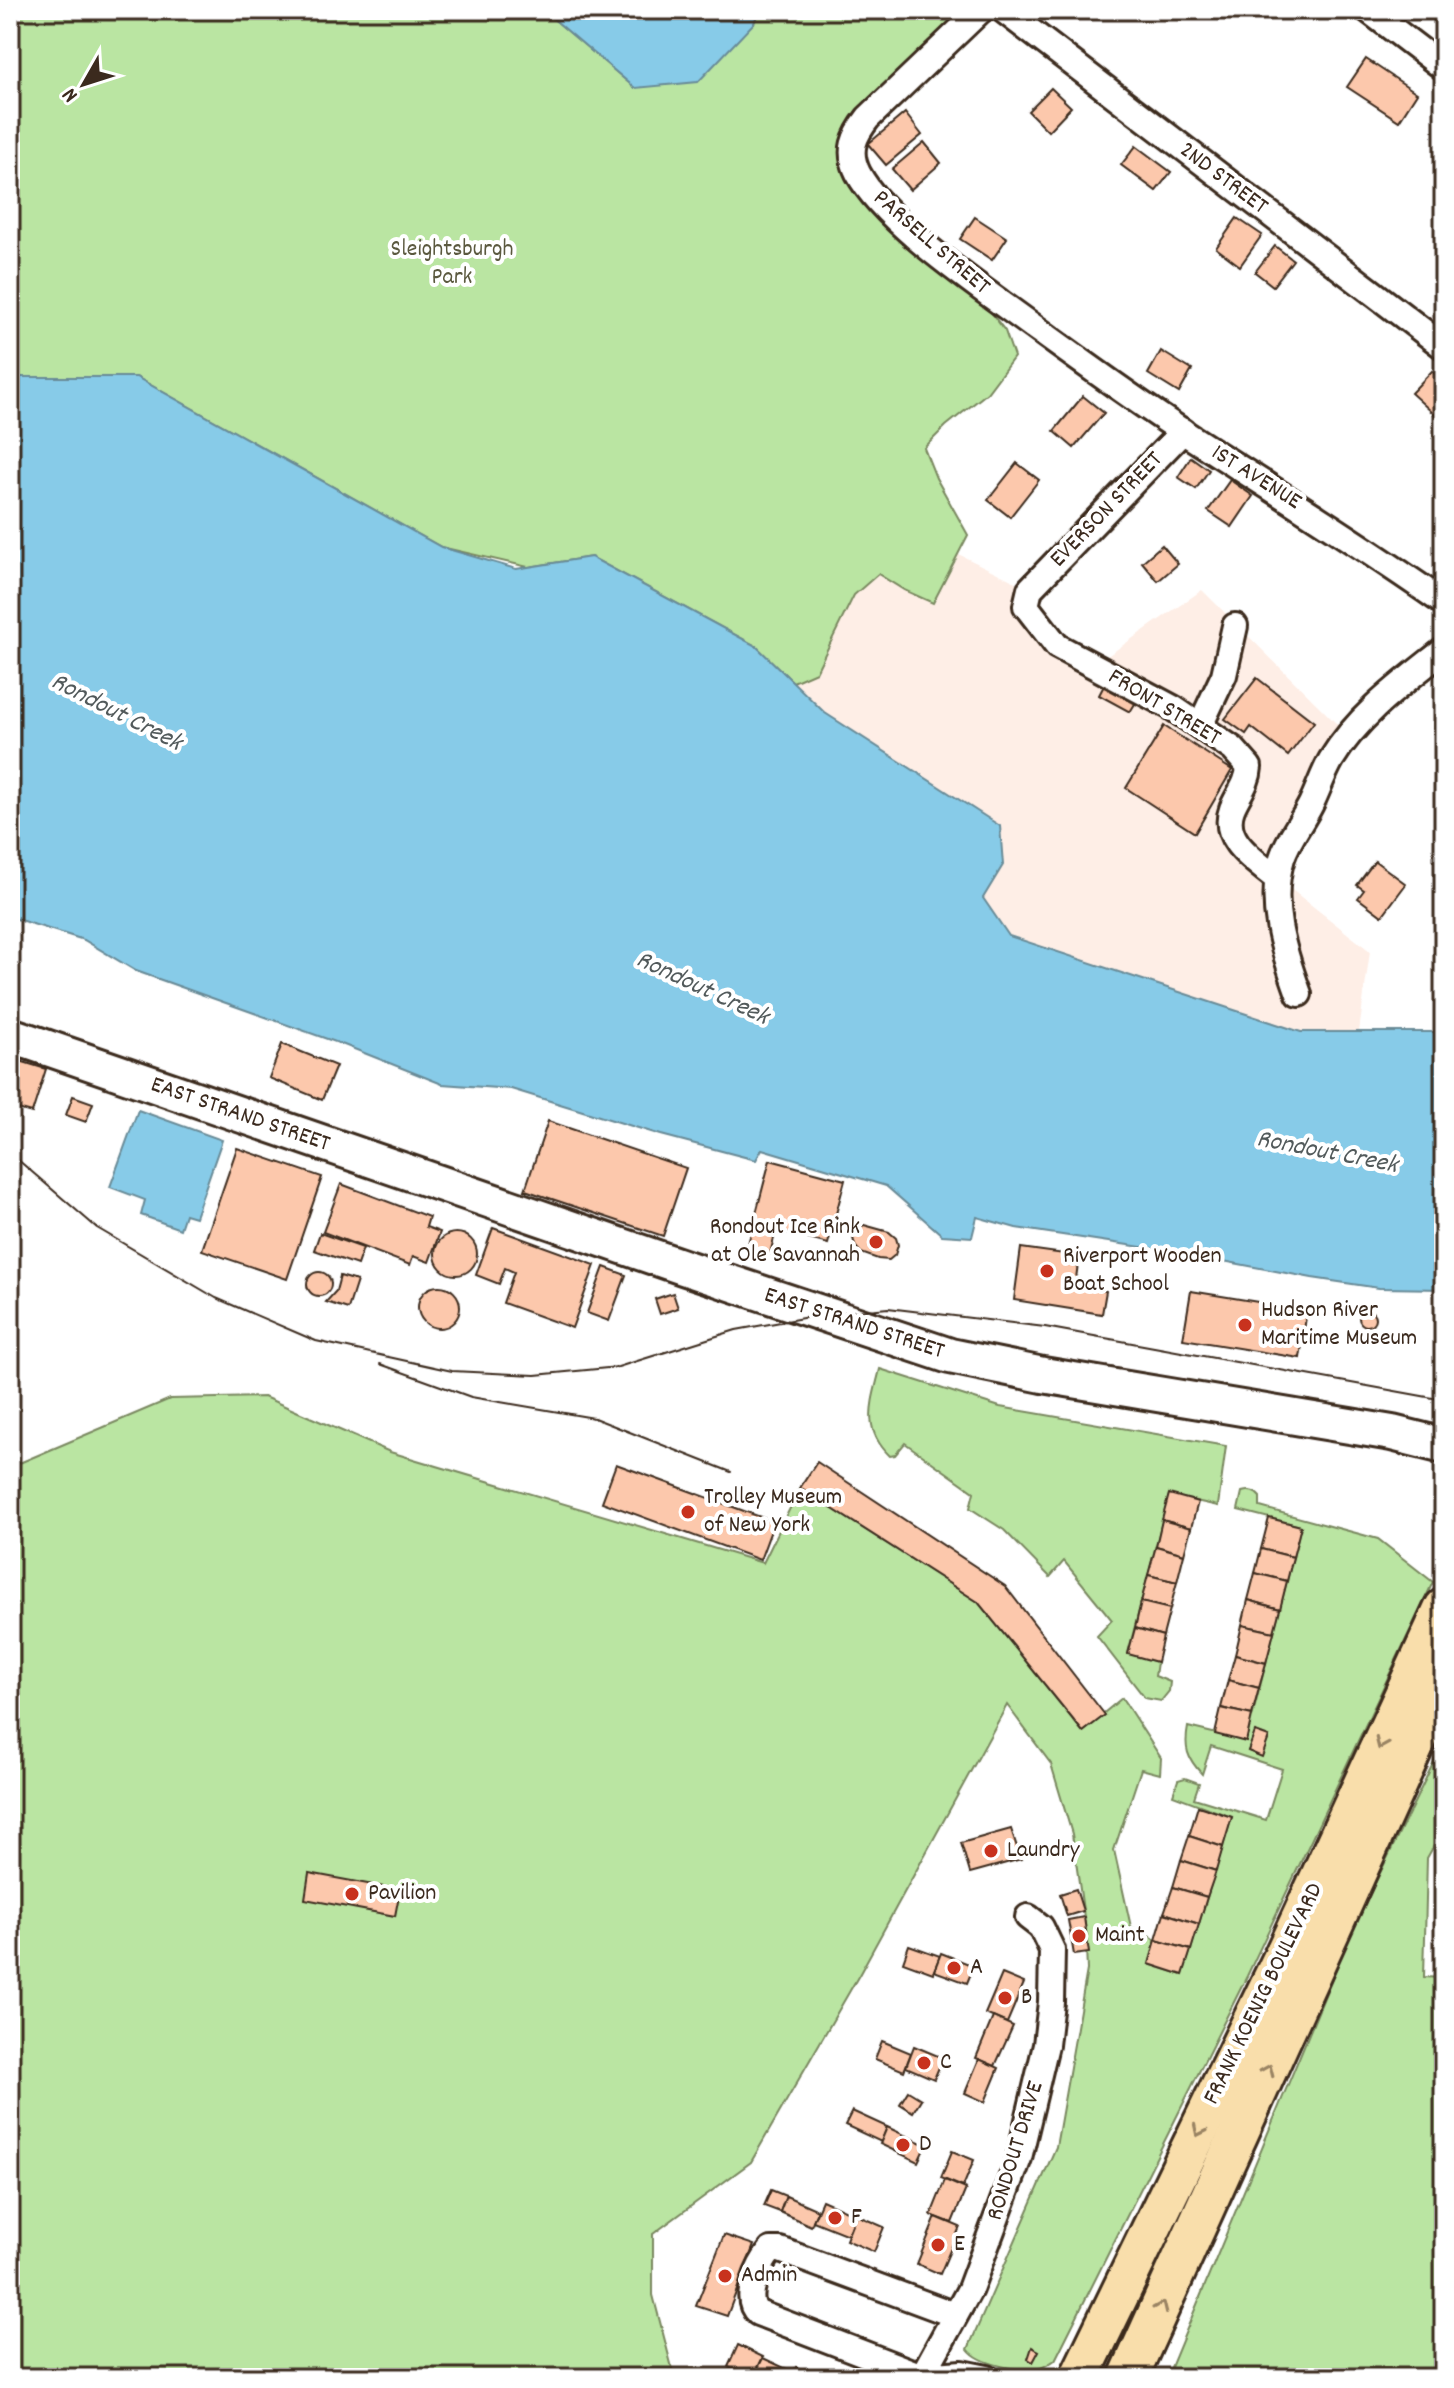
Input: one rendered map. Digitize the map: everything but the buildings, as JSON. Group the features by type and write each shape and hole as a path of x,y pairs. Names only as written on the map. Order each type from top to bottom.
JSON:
{"main road":[{"name":"FRANK KOENIG BOULEVARD","path":"1128,2378 1433,1681 1444,1608"},
{"name":"FRANK KOENIG BOULEVARD","path":"1079,2378 1282,1959 1433,1681"}],"street":[{"name":"PARSELL STREET","path":"981,10 868,118 856,133 852,156 866,185 890,213 962,274 1068,352"},
{"name":"2ND STREET","path":"1003,10 1444,347"},
{"path":"1368,10 1444,68"},
{"name":"1ST AVENUE","path":"1068,352 1183,431 1365,547 1444,603"},
{"name":"EVERSON STREET","path":"1030,589 1183,431"},
{"name":"FRONT STREET","path":"1030,589 1026,606 1057,646 1173,708 1233,749 1249,767 1248,779 1231,810 1229,827 1245,852 1277,879"},
{"path":"1200,726 1224,675 1235,626"},
{"path":"1299,994 1279,930 1277,879 1283,855 1311,805 1331,760 1349,736 1389,694 1444,650"},
{"name":"EAST STRAND STREET","path":"10,1035 950,1356 1043,1375 1392,1433 1444,1446"},
{"name":"RONDOUT DRIVE","path":"922,2377 970,2289 1019,2158 1046,2045 1052,1950 1041,1927 1028,1917"},
{"path":"955,2315 780,2250 771,2250 764,2259 750,2298 751,2307 758,2313 922,2377 962,2373 987,2378"}],"shaded area":[{"path":"880,497 950,550 1030,589 1026,606 1093,666 1202,590 1349,736 1278,879 1370,951 1359,1032 1301,1032 1009,936 982,898 1003,865 793,682"}],"green space":[{"name":"Sleightsburgh Park","path":"10,10 543,10 635,88 754,23 759,10 981,10 868,118 852,155 962,274 1005,331 1014,357 987,393 924,448 936,478 968,535 933,603 878,574 854,595 816,672 793,682 756,646 591,557 528,567 441,547 136,377 10,377"},
{"path":"880,1369 1000,1407 1226,1446 1218,1506 1169,1495 1128,1653 1157,1662 1155,1676 1170,1682 1169,1691 1161,1701 1145,1698 1097,1636 1112,1620 1064,1561 1050,1577 1004,1530 970,1508 974,1492 905,1443 895,1455 890,1456 881,1446 871,1415"},
{"path":"264,1397 390,1452 763,1563 800,1488 978,1602 1082,1731 1122,1698 1161,1758 1160,1774 1141,1769 1114,1850 1131,1927 1156,1940 1149,1964 1183,1975 1232,1817 1173,1795 1178,1780 1185,1778 1199,1783 1194,1798 1266,1820 1282,1769 1211,1746 1202,1774 1190,1758 1186,1741 1188,1727 1246,1741 1301,1526 1238,1510 1242,1492 1258,1495 1260,1507 1378,1539 1433,1582 1247,1976 1055,2360 1039,2368 1020,2369 990,2363 968,2349 1056,2147 1087,1970 1085,1924 1072,1834 1051,1764 1007,1705 859,1975 751,2162 653,2234 653,2295 672,2378 10,2378 10,1467 170,1399","holes":["1256,1732 1269,1737 1261,1756 1248,1751"]},
{"path":"1444,1741 1444,1828 1427,1858 1424,1977 1444,1978 1444,2378 1167,2377 1349,1937"}],"water":[{"path":"543,10 759,10 754,23 698,82 635,88"},
{"name":"Rondout Creek","path":"10,377 136,377 441,547 516,569 591,557 756,646 825,713 1000,826 1003,865 983,898 1009,936 1301,1032 1444,1032 1444,1289 1379,1288 1312,1278 1181,1253 1016,1228 977,1217 972,1237 942,1235 886,1186 762,1149 756,1160 661,1135 511,1089 442,1084 344,1045 136,971 84,940 10,917"},
{"path":"138,1110 222,1140 195,1217 185,1214 180,1229 141,1215 145,1200 110,1187"}],"tram line":[{"path":"10,1153 97,1228 216,1298 316,1341 452,1371 535,1375 618,1367 736,1330 825,1314 888,1308 1045,1327 1444,1400"},
{"path":"380,1364 471,1397 594,1418 731,1472"}],"place":[{"name":"Rondout Ice Rink at Ole Savannah","path":"876,1242"},
{"name":"Riverport Wooden Boat School","path":"1047,1271"},
{"name":"Hudson River Maritime Museum","path":"1245,1325"},
{"name":"Trolley Museum of New York","path":"688,1512"},
{"name":"Laundry","path":"991,1851"},
{"name":"Pavilion","path":"352,1894"},
{"name":"Maint","path":"1079,1936"},
{"name":"A","path":"954,1968"},
{"name":"B","path":"1005,1998"},
{"name":"C","path":"924,2063"},
{"name":"D","path":"903,2145"},
{"name":"F","path":"835,2218"},
{"name":"E","path":"938,2245"},
{"name":"Admin","path":"725,2276"}]}
